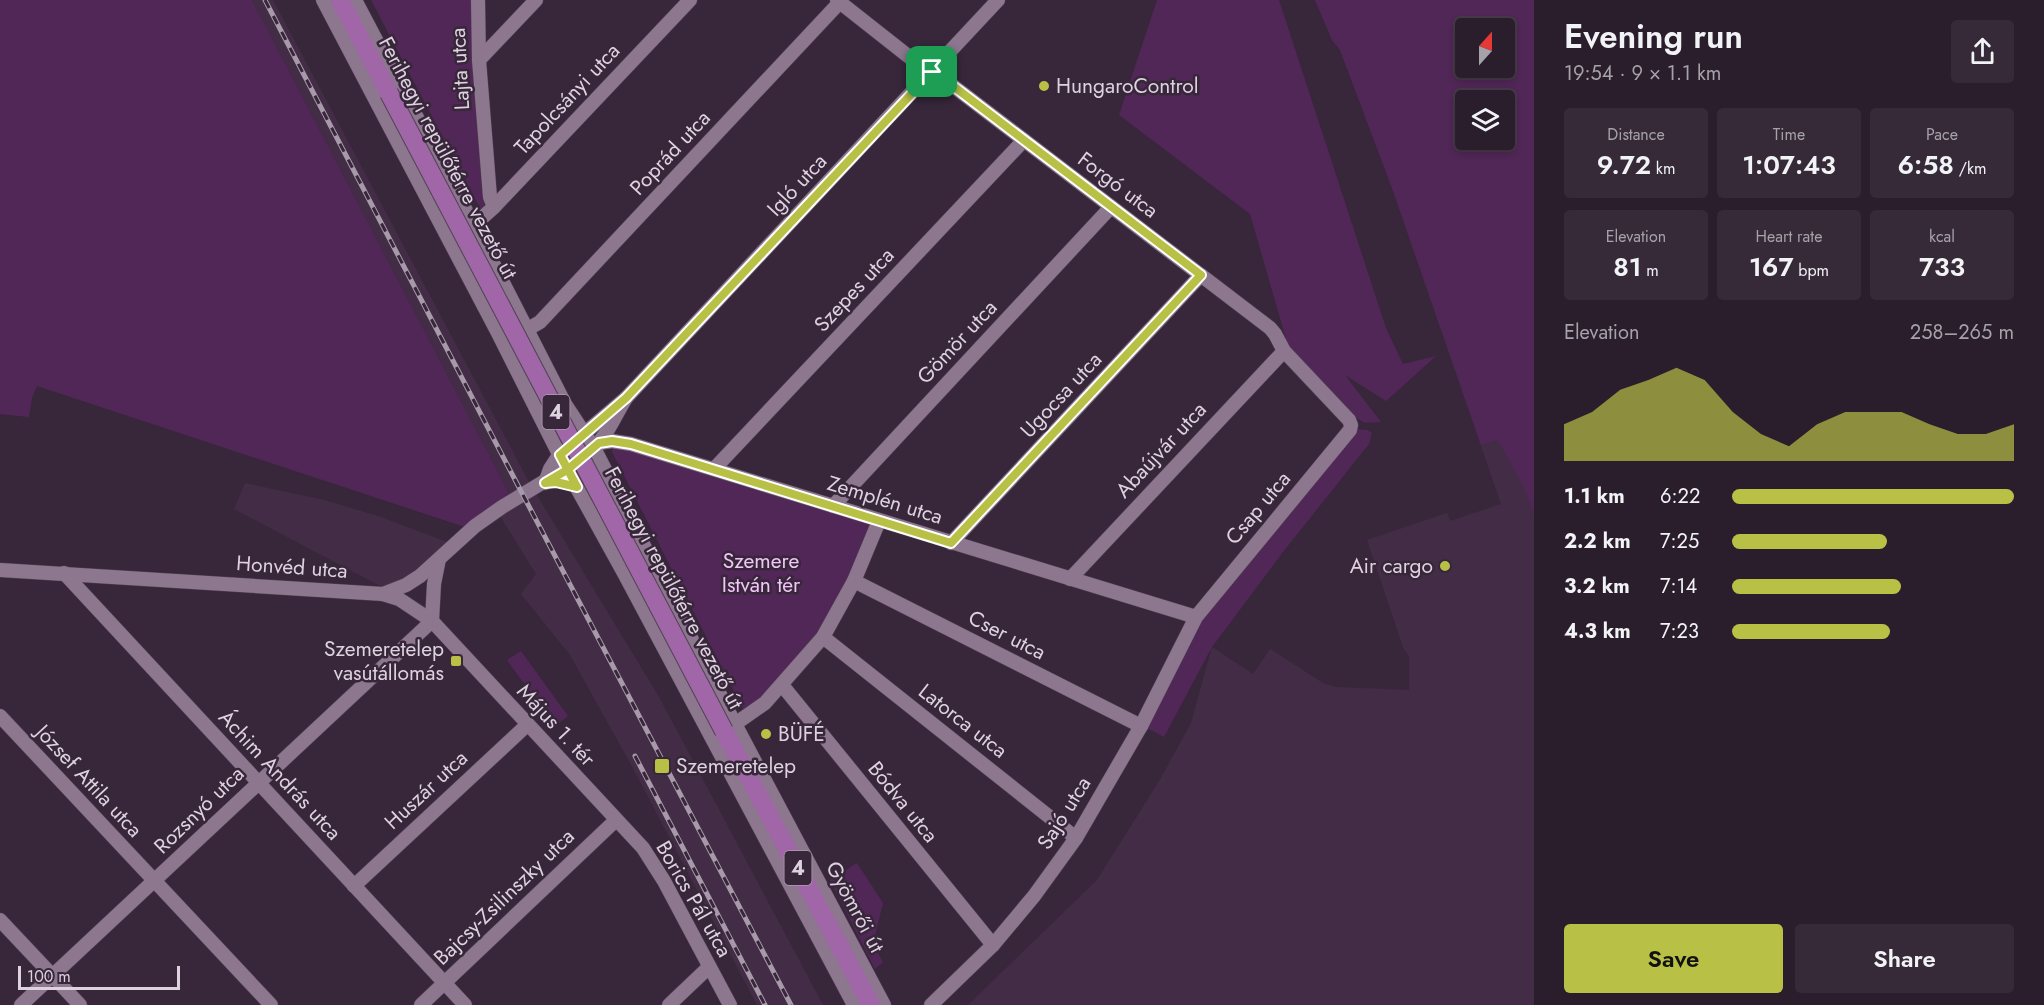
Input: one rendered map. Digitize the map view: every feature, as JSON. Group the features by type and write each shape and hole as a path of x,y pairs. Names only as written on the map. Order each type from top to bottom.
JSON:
{"main road":[{"name":"Ferihegyi repülőtérre vezető út","path":"340,0 729,728 871,1005"}],"street":[{"path":"323,0 567,470 854,1005"},
{"name":"Gyömrői út","path":"355,0 565,404 583,433 597,446 729,728 884,1005"},
{"name":"Lajta utca","path":"478,0 479,60 490,196 494,207"},
{"path":"479,60 536,0"},
{"name":"Tapolcsányi utca","path":"472,222 483,217 494,207 690,0"},
{"name":"Igló utca","path":"597,446 606,421 626,398 998,0"},
{"name":"Forgó utca","path":"839,1 922,67 944,79 1270,328 1284,351 1352,425"},
{"name":"Poprád utca","path":"528,329 540,322 839,1"},
{"name":"Szepes utca","path":"714,470 1024,140"},
{"name":"Gömör utca","path":"833,506 1111,207"},
{"name":"Ugocsa utca","path":"951,543 1201,275"},
{"name":"Abaújvár utca","path":"1070,579 1284,351"},
{"path":"606,421 631,444"},
{"name":"Igló utca","path":"583,433 606,421"},
{"path":"543,422 550,469"},
{"name":"Csap utca","path":"1196,617 1352,425"},
{"path":"577,487 556,482 545,483 550,469 560,455 583,433"},
{"name":"Zemplén utca","path":"597,446 612,441 631,444 1196,617"},
{"name":"Honvéd utca","path":"0,570 383,594 413,580 471,529 502,507 567,470 597,446"},
{"path":"729,728 765,703 823,637 854,581 879,521"},
{"path":"432,621 434,584 439,559"},
{"name":"Áchim András utca","path":"63,573 465,1005"},
{"name":"Cser utca","path":"854,581 1142,726"},
{"path":"383,594 399,599 432,621"},
{"name":"Sajó utca","path":"931,1005 993,945 1034,896 1076,838 1142,726 1196,617"},
{"name":"Május 1. tér","path":"432,621 615,820"},
{"name":"Rozsnyó utca","path":"21,1005 432,621"},
{"name":"Latorca utca","path":"823,637 1076,838"},
{"name":"Bódva utca","path":"782,685 993,945"},
{"name":"József Attila utca","path":"0,716 272,1005"},
{"name":"Huszár utca","path":"354,886 526,725"},
{"name":"Borics Pál utca","path":"615,820 653,862 729,1005"},
{"name":"Bajcsy-Zsilinszky utca","path":"421,1005 615,820"},
{"path":"0,920 80,1005"},
{"path":"669,1005 709,968"}],"shaded area":[{"path":"252,0 273,0 530,484 659,697 823,1005 757,1005 634,770 570,655 521,594 536,574 497,511 513,501"},
{"path":"1315,0 1534,0 1534,1005 968,1005 1097,880 1161,778 1191,723 1212,647 1253,674 1270,649 1323,683 1335,687 1409,690 1409,656 1403,647 1367,540 1447,513 1450,521 1501,504 1392,188 1340,50 1332,40"},
{"path":"245,483 324,500 381,517 447,542 405,579 384,588 234,509"}],"green space":[{"path":"0,0 252,0 513,501 471,529 37,386 32,398 29,417 0,414"},
{"path":"371,0 473,0 473,37 485,203 482,212"},
{"path":"1157,0 1279,0 1386,328 1403,364 1436,356 1386,401 1345,375 1381,422 1365,423 1353,416 1288,346 1250,214 1119,115"},
{"path":"1315,0 1534,0 1534,515 1525,489 1498,440 1481,445 1392,188 1340,50 1332,40"},
{"path":"1355,429 1368,430 1372,433 1369,444 1283,552 1212,647 1164,737 1147,728 1201,618"},
{"name":"Szemere István tér","path":"613,446 873,525 854,567 821,627 779,682 745,713 612,452"},
{"path":"521,651 568,716 555,726 507,660"},
{"path":"857,863 883,903 873,944 883,962 875,969 830,880"}],"railway":[{"path":"265,0 791,1005"},
{"path":"635,756 765,1005"}],"place":[{"name":"HungaroControl","path":"1044,86"},
{"name":"Air cargo","path":"1445,566"},
{"name":"Szemeretelep vasútállomás","path":"456,661"},
{"name":"BÜFÉ","path":"766,734"},
{"name":"Szemeretelep","path":"662,766"}],"route":[{"path":"932,72 626,398 560,455 567,470 577,487 556,482 545,483 567,470 599,443 617,441 951,543 1201,275 932,72"}]}
